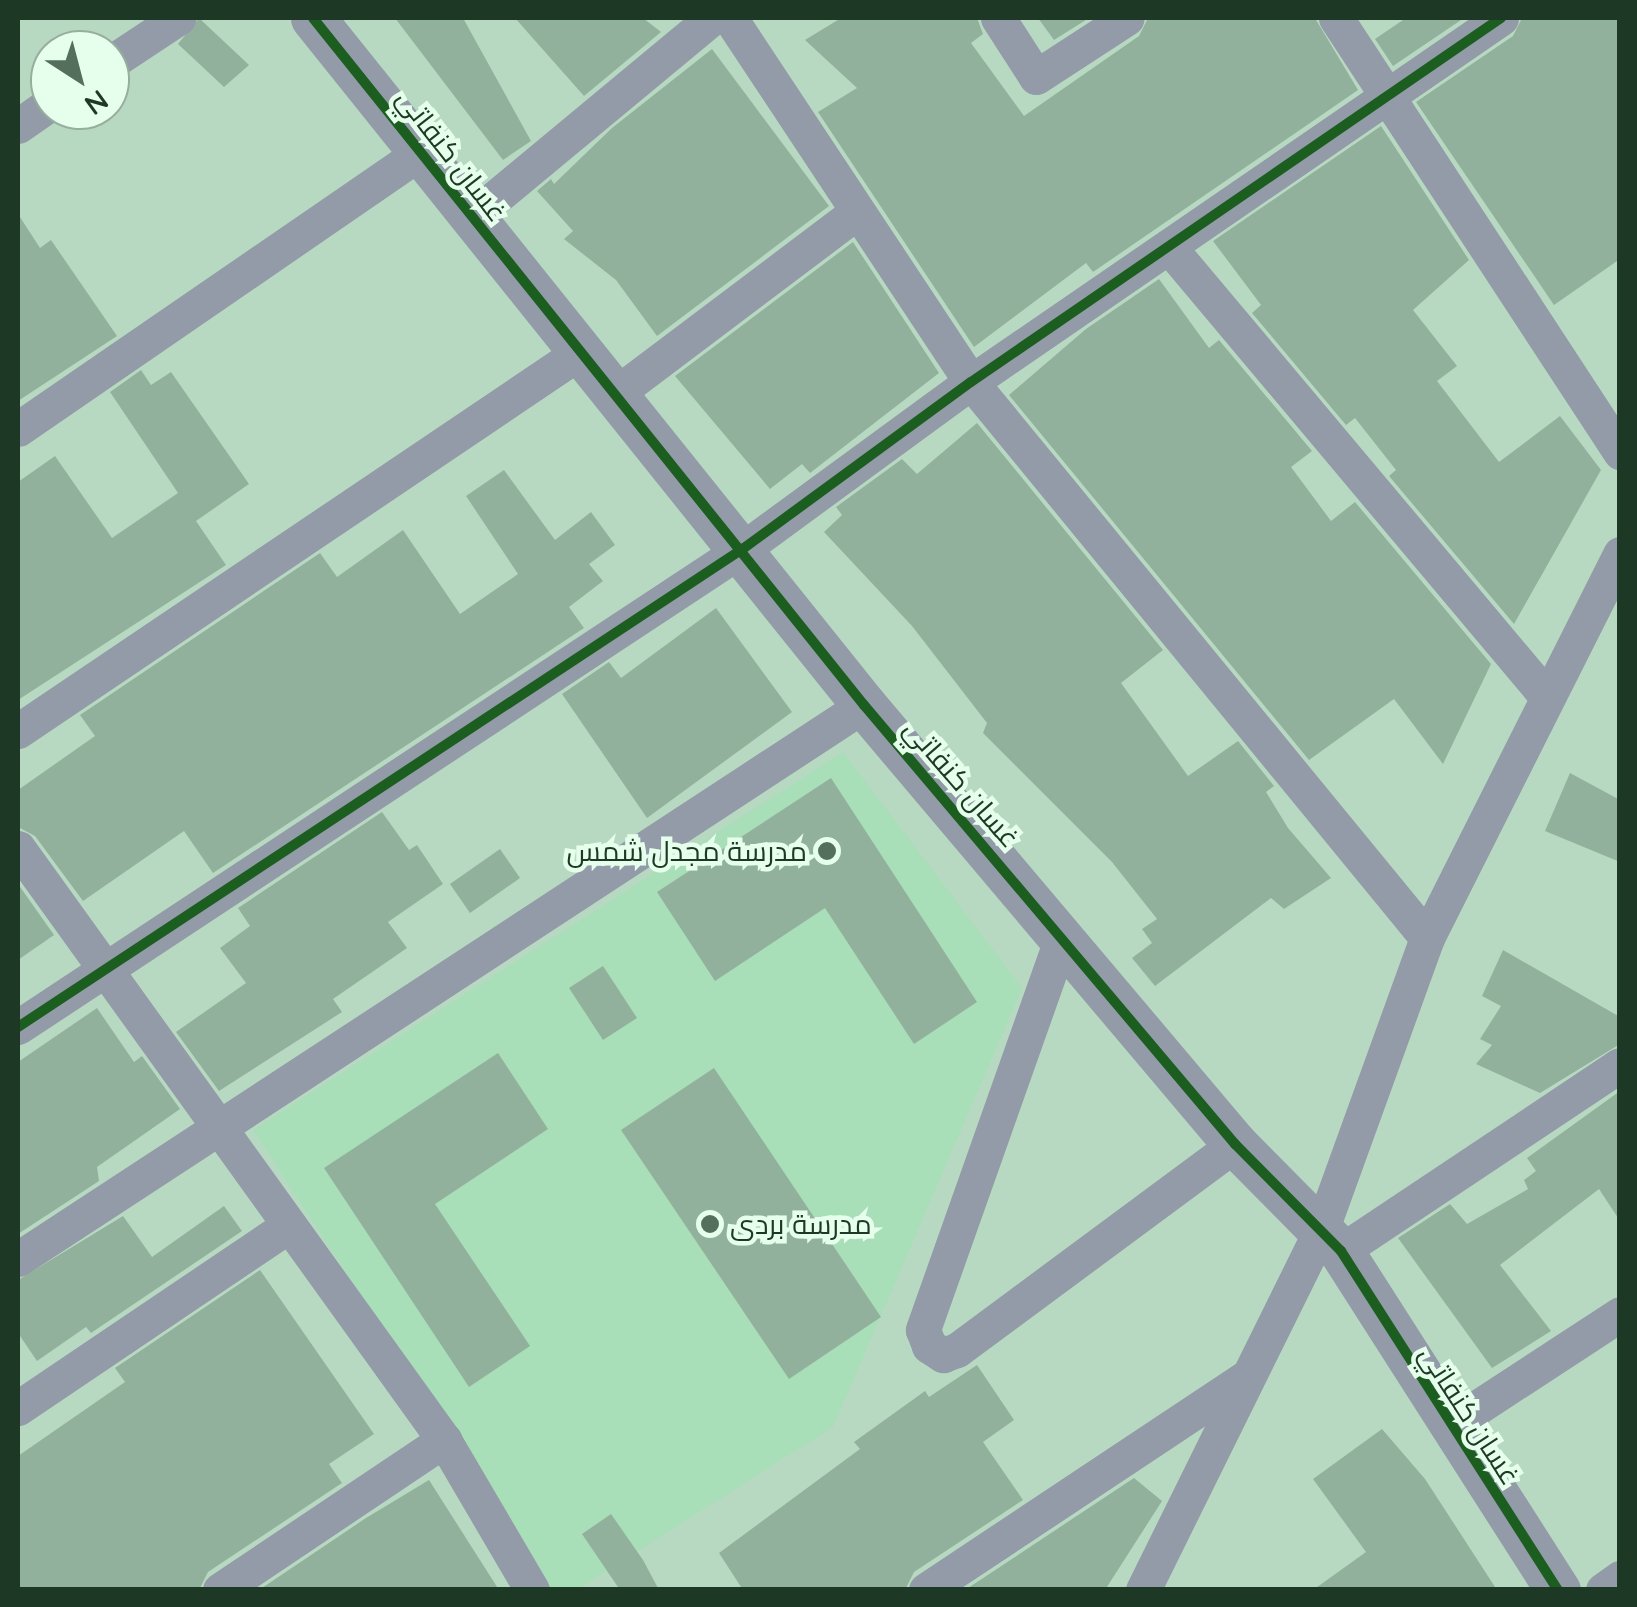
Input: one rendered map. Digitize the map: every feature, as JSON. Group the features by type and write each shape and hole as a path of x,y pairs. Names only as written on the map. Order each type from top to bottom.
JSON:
{"street":[{"path":"130,50 178,18"},
{"path":"472,218 712,18"},
{"path":"730,18 972,382 1427,938"},
{"path":"998,18 1036,76 1126,18"},
{"path":"1336,18 1620,452"},
{"path":"18,1027 744,548 972,382 1501,18"},
{"name":"غسان كنفاتي","path":"325,22 472,218 744,548 864,705 1063,934 1234,1144 1331,1240 1558,1590"},
{"path":"18,429 422,151"},
{"path":"618,392 858,212"},
{"path":"1168,247 1547,698"},
{"path":"18,731 584,350"},
{"path":"1143,1590 1245,1378 1331,1240 1427,938 1547,698 1609,606 1620,554"},
{"path":"18,1260 864,705"},
{"path":"18,848 100,970 221,1126 286,1227 444,1440 532,1590"},
{"path":"1063,934 923,1330 929,1346 942,1354 958,1350 1234,1144"},
{"path":"1331,1240 1620,1064"},
{"path":"18,1408 286,1227"},
{"path":"1449,1426 1620,1314"},
{"path":"926,1590 1245,1378"},
{"path":"220,1590 444,1440"},
{"path":"1603,1590 1620,1578"}],"shaded area":[{"path":"843,752 1022,988 833,1427 578,1589 552,1589 253,1130"}],"building":[{"path":"199,18 249,65 224,87 178,44"},
{"path":"395,18 463,18 531,141 503,160"},
{"path":"515,18 643,18 661,32 584,96"},
{"path":"841,18 977,18 983,34 971,43 1024,116 1139,36 1148,18 1315,18 1358,90 1093,272 1086,263 974,347 818,112 857,88 805,40"},
{"path":"1038,18 1089,18 1054,40"},
{"path":"1406,18 1464,18 1393,66 1375,39"},
{"path":"1522,18 1620,18 1620,259 1554,305 1416,102 1513,36"},
{"path":"712,49 829,206 657,336 616,280 564,239 573,231 537,191 551,179 554,184 612,128"},
{"path":"1381,126 1469,260 1413,310 1457,366 1437,381 1499,462 1560,416 1601,470 1514,624 1389,476 1396,470 1355,418 1346,425 1252,313 1261,305 1213,241"},
{"path":"18,214 40,248 51,240 117,336 18,401"},
{"path":"853,242 939,373 810,473 802,464 770,489 675,376"},
{"path":"1159,279 1209,348 1219,340 1312,451 1291,467 1331,521 1355,502 1491,664 1443,764 1394,699 1309,760 1009,395 1086,329"},
{"path":"141,370 151,385 171,372 249,484 196,521 226,565 18,700 18,482 55,456 112,538 178,493 110,392"},
{"path":"977,423 1163,650 1121,683 1188,776 1238,741 1274,786 1266,792 1288,828 1331,878 1284,909 1271,898 1155,986 1132,958 1152,943 1142,929 1157,919 1112,862 983,733 987,723 912,626 824,532 842,515 836,507 902,459 917,474"},
{"path":"504,470 555,540 591,512 615,545 589,564 603,581 569,607 584,628 213,873 184,831 83,901 35,836 18,827 18,790 95,736 80,715 320,553 337,577 403,530 460,614 518,574 466,496"},
{"path":"716,608 792,712 647,818 562,694 609,662 621,678"},
{"path":"1570,773 1620,800 1620,862 1545,831"},
{"path":"831,778 977,1002 914,1044 825,908 715,981 657,892"},
{"path":"382,812 409,850 417,845 443,884 388,922 407,948 333,999 342,1012 219,1091 176,1032 246,983 220,948 250,926 238,908"},
{"path":"500,849 520,878 470,913 450,884"},
{"path":"18,884 54,935 18,960"},
{"path":"1503,950 1620,1017 1620,1044 1540,1093 1476,1064 1492,1045 1480,1039 1501,1006 1482,996"},
{"path":"603,966 637,1018 603,1040 569,988"},
{"path":"97,1008 134,1062 142,1056 180,1109 97,1167 99,1181 18,1234 18,1062"},
{"path":"498,1053 548,1129 435,1204 530,1346 469,1387 324,1168"},
{"path":"714,1068 881,1317 789,1379 621,1130"},
{"path":"1620,1091 1620,1221 1599,1189 1500,1265 1551,1331 1492,1368 1398,1238 1450,1204 1467,1224 1528,1189 1524,1180 1536,1171 1527,1158"},
{"path":"224,1206 242,1231 91,1333 86,1327 37,1361 18,1333 18,1280 123,1216 152,1257"},
{"path":"260,1270 374,1434 329,1464 342,1483 208,1572 199,1590 18,1590 18,1456 125,1382 115,1368"},
{"path":"977,1365 1014,1420 983,1442 1023,1500 914,1572 905,1590 743,1590 719,1553 860,1449 854,1442 925,1391 929,1397"},
{"path":"1382,1429 1425,1479 1497,1590 1313,1590 1366,1552 1313,1479"},
{"path":"1134,1478 1162,1501 1105,1590 965,1590"},
{"path":"429,1480 499,1590 259,1590 366,1518"},
{"path":"611,1514 659,1590 620,1590 582,1534"}],"cycle path":[{"path":"313,18 864,705 1235,1144 1341,1251 1558,1590"},
{"path":"18,1027 744,548 971,382 1501,18"}],"place":[{"name":"مدرسة مجدل شمس","path":"827,851"},
{"name":"مدرسة بردى","path":"710,1224"}]}
